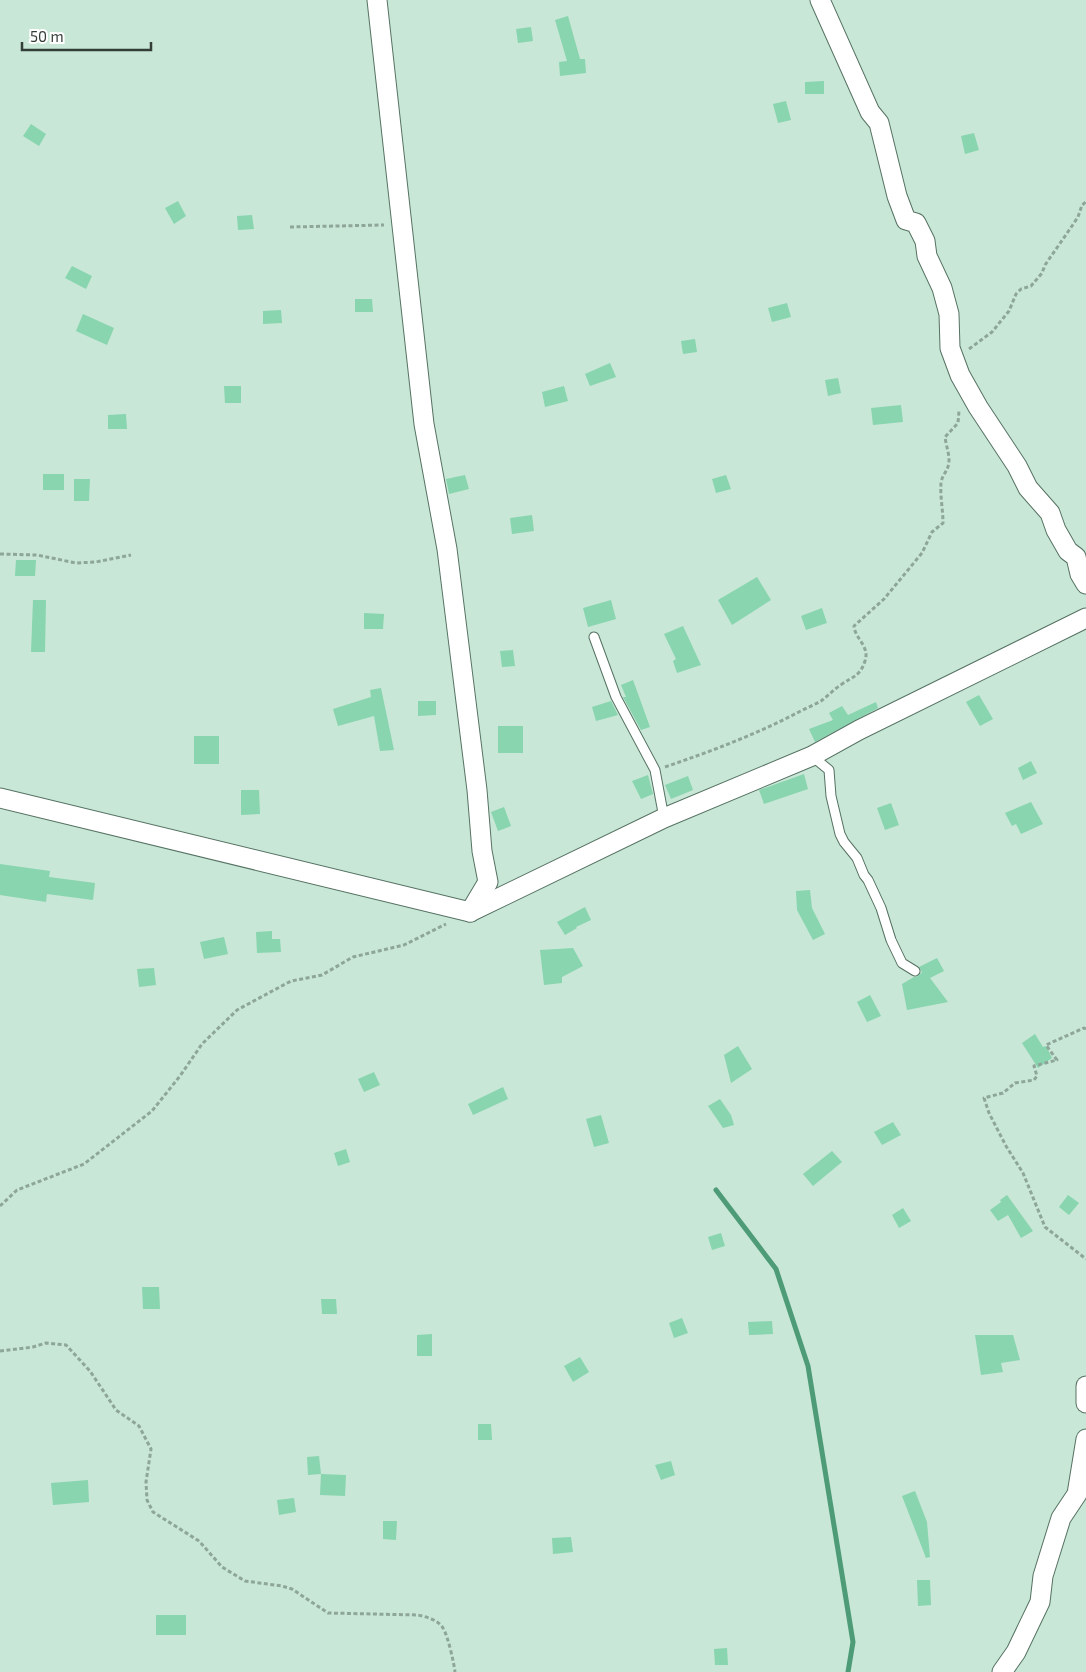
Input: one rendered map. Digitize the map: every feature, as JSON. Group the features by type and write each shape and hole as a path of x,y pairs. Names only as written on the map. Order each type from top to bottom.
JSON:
{"street":[{"path":"377,0 424,424 447,549 477,790 482,851 488,882 470,912"},
{"path":"820,0 870,112 879,123 897,196 906,220 916,223 925,241 927,256 942,288 950,314 950,348 965,385 1017,466 1028,488 1050,513 1056,530 1068,551 1076,557 1080,574 1086,584"},
{"path":"0,798 470,912 664,818 812,756 858,730 1086,618"},
{"path":"1086,1386 1086,1403"},
{"path":"1002,1672 1016,1652 1040,1602 1043,1576 1061,1518 1077,1494 1086,1439"}],"lane":[{"path":"594,637 616,697 655,770 664,818"},
{"path":"812,756 829,770 830,796 840,834 857,858 868,880 902,963 915,971"}],"path":[{"path":"954,360 992,332 1009,311 1016,294 1031,286 1042,273 1045,265 1078,217 1082,205 1086,202"},
{"path":"290,228 403,224"},
{"path":"655,770 718,749 777,724 821,700 843,682 851,680 860,673 866,659 866,649 854,633 854,626 884,599 922,553 932,532 943,523 942,479 948,470 949,458 945,437 958,423 960,413 958,407"},
{"path":"0,554 37,554 76,564 131,555"},
{"path":"0,1206 17,1190 84,1164 152,1111 180,1076 202,1044 237,1010 291,981 322,975 353,957 404,945 470,912"},
{"path":"1086,1029 1084,1028 1046,1044 1057,1060 1034,1066 1037,1076 1034,1080 1015,1083 1003,1093 984,1098 989,1113 1006,1146 1023,1173 1045,1227 1086,1259"},
{"path":"0,1350 33,1347 46,1343 66,1345 90,1371 116,1410 139,1426 151,1449 146,1482 147,1500 154,1512 199,1540 222,1567 245,1581 292,1589 328,1613 418,1615 432,1619 444,1629 454,1662 455,1672"}],"building":[{"path":"568,16 580,59 585,59 586,73 560,76 559,62 567,61 555,20"},
{"path":"531,27 533,41 518,43 516,29"},
{"path":"824,81 824,94 805,94 805,82"},
{"path":"786,101 791,120 778,123 773,104"},
{"path":"31,124 46,134 39,146 23,136"},
{"path":"974,133 979,150 965,154 961,136"},
{"path":"178,201 186,216 174,224 165,208"},
{"path":"252,215 254,229 238,230 237,216"},
{"path":"72,266 92,276 86,289 65,278"},
{"path":"355,299 372,299 373,312 355,312"},
{"path":"787,303 791,317 772,322 768,308"},
{"path":"281,310 282,323 263,324 263,311"},
{"path":"83,314 114,328 107,345 76,331"},
{"path":"695,339 697,352 683,354 681,341"},
{"path":"610,363 616,377 590,386 585,374"},
{"path":"838,378 841,393 828,396 825,380"},
{"path":"224,386 241,386 241,403 225,403"},
{"path":"564,386 568,401 545,407 542,392"},
{"path":"901,405 903,422 873,425 871,408"},
{"path":"126,414 127,429 108,429 108,415"},
{"path":"43,474 64,474 64,490 43,490"},
{"path":"465,475 469,489 449,494 446,479"},
{"path":"726,475 731,489 716,493 712,479"},
{"path":"74,479 90,479 89,501 74,501"},
{"path":"532,515 534,531 512,534 510,518"},
{"path":"16,560 36,560 35,576 15,576"},
{"path":"757,577 771,600 732,625 718,600"},
{"path":"33,600 46,600 45,652 31,652"},
{"path":"611,600 616,619 588,627 583,608"},
{"path":"822,608 827,623 806,630 801,616"},
{"path":"364,613 384,614 383,629 364,629"},
{"path":"683,626 701,665 677,673 673,661 676,659 664,634"},
{"path":"513,650 515,666 502,667 500,651"},
{"path":"633,680 650,727 641,730 623,697 626,697 621,685"},
{"path":"381,688 394,750 380,751 374,716 338,726 333,709 371,697 370,690"},
{"path":"979,695 993,719 980,726 966,702"},
{"path":"418,701 436,701 436,715 418,716"},
{"path":"611,701 618,715 596,721 592,707"},
{"path":"876,702 878,708 815,742 809,729 833,720 829,713 842,706 848,715"},
{"path":"498,726 523,726 523,753 498,753"},
{"path":"194,736 219,736 219,764 194,764"},
{"path":"1031,761 1037,773 1023,780 1018,768"},
{"path":"804,774 808,789 764,804 759,790"},
{"path":"648,775 653,794 641,799 632,781"},
{"path":"688,776 693,790 671,799 665,785"},
{"path":"241,790 259,790 260,814 241,815"},
{"path":"1031,802 1043,824 1021,834 1016,824 1012,826 1005,813"},
{"path":"891,803 899,825 885,830 877,808"},
{"path":"504,807 511,826 498,831 491,812"},
{"path":"0,864 50,871 49,877 95,883 93,900 47,894 46,902 0,895"},
{"path":"810,890 812,908 825,934 813,940 797,910 796,891"},
{"path":"585,907 591,920 565,935 557,922"},
{"path":"272,931 272,939 280,939 281,952 257,953 256,932"},
{"path":"224,937 228,954 204,959 200,942"},
{"path":"573,948 583,966 562,977 562,983 544,985 540,950"},
{"path":"937,958 944,971 930,978 948,1002 907,1010 902,984 922,972 919,967"},
{"path":"154,968 156,985 139,987 137,969"},
{"path":"870,995 881,1016 867,1022 857,1002"},
{"path":"1035,1034 1043,1047 1046,1046 1052,1058 1038,1068 1022,1043"},
{"path":"738,1046 752,1069 731,1083 724,1055"},
{"path":"374,1072 380,1085 364,1092 358,1079"},
{"path":"503,1087 508,1099 473,1115 468,1104"},
{"path":"720,1099 731,1115 734,1125 723,1128 708,1106"},
{"path":"601,1115 609,1143 594,1147 586,1119"},
{"path":"893,1122 901,1135 882,1145 874,1132"},
{"path":"346,1149 350,1162 338,1166 334,1153"},
{"path":"832,1151 842,1162 813,1186 803,1174"},
{"path":"1007,1195 1033,1231 1021,1238 1008,1215 998,1221 990,1210"},
{"path":"1068,1195 1079,1203 1069,1215 1059,1207"},
{"path":"903,1208 911,1221 899,1228 892,1215"},
{"path":"721,1233 725,1246 712,1250 708,1237"},
{"path":"142,1287 159,1287 160,1309 143,1309"},
{"path":"321,1299 336,1299 337,1314 322,1314"},
{"path":"682,1318 688,1333 674,1338 669,1323"},
{"path":"772,1321 773,1334 749,1335 748,1322"},
{"path":"432,1334 432,1356 417,1356 417,1335"},
{"path":"975,1335 1013,1335 1020,1360 1001,1363 1003,1372 981,1375"},
{"path":"580,1357 589,1372 573,1382 564,1366"},
{"path":"478,1424 491,1424 492,1440 478,1440"},
{"path":"319,1456 321,1474 308,1475 307,1457"},
{"path":"671,1461 675,1475 661,1480 655,1465"},
{"path":"321,1474 346,1475 345,1496 320,1495"},
{"path":"88,1480 89,1502 53,1505 51,1483"},
{"path":"915,1491 927,1522 930,1557 926,1558 902,1496"},
{"path":"294,1498 296,1512 279,1515 277,1500"},
{"path":"383,1521 397,1521 396,1540 383,1539"},
{"path":"571,1537 573,1552 553,1554 552,1538"},
{"path":"917,1580 930,1580 931,1605 918,1606"},
{"path":"156,1615 186,1615 186,1635 156,1635"},
{"path":"727,1648 728,1665 715,1665 714,1649"}],"waterway":[{"path":"716,1190 776,1269 808,1366 853,1642 848,1672"}]}
